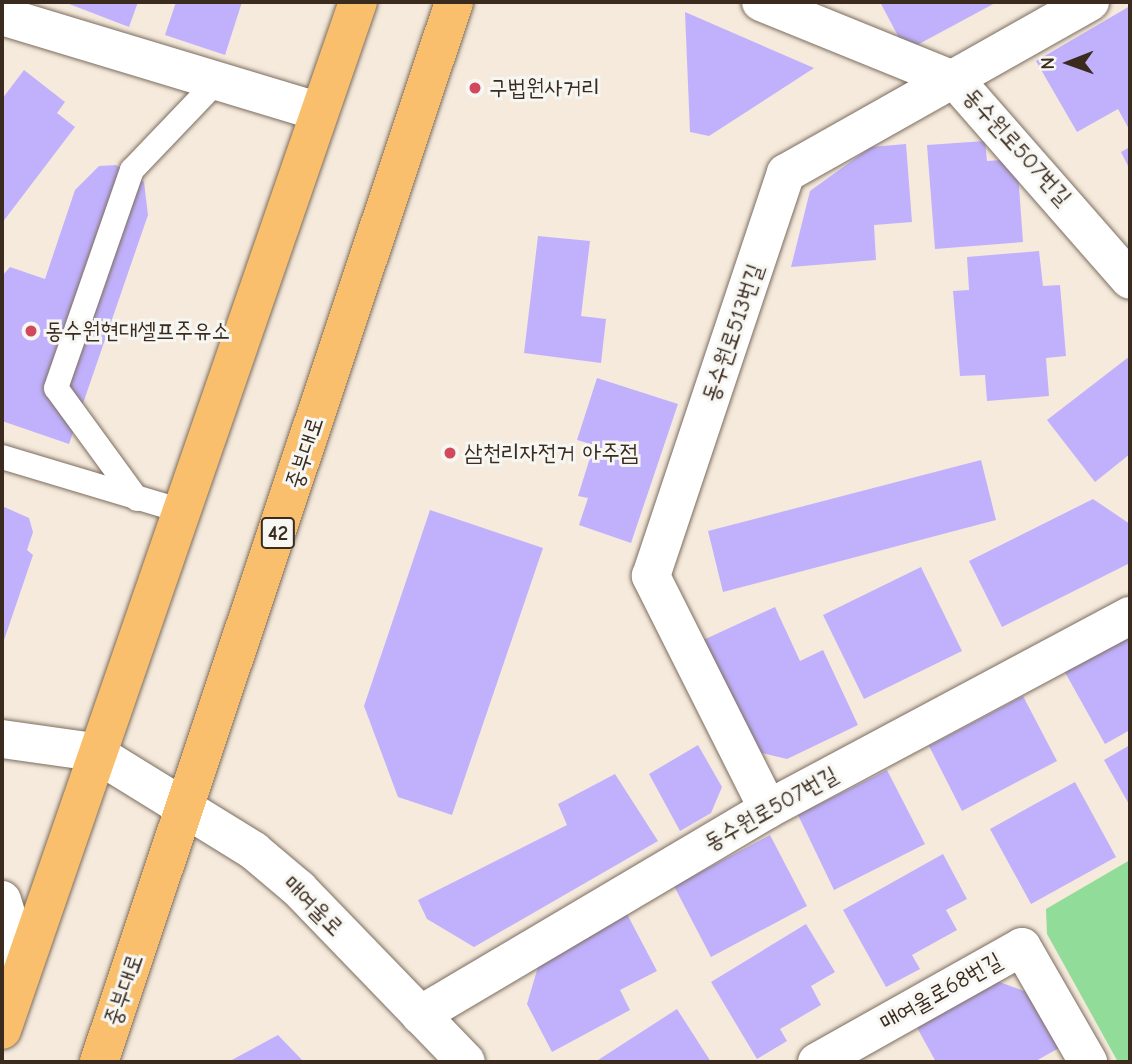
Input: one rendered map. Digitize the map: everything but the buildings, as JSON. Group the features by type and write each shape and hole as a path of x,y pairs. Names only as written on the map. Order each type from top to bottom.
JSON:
{"main road":[{"path":"2,1030 94,752 182,512 316,111 358,2"},
{"name":"중부대로","path":"99,1062 186,811 454,2"}],"street":[{"name":"동수원로507번길","path":"761,2 956,81 1130,280"},
{"name":"동수원로513번길","path":"768,809 651,576 786,173 956,81 1090,2"},
{"path":"2,16 215,83 316,111"},
{"name":"동수원로507번길","path":"420,1015 768,809 1130,616"},
{"name":"매여울로","path":"2,739 94,752 140,775 186,811 254,851 299,889 466,1062"},
{"path":"2,900 15,943 16,985"},
{"name":"매여울로68번길","path":"817,1062 1022,947 1088,1062"}],"lane":[{"path":"137,499 56,388 132,170 215,83"},
{"path":"2,457 182,512"}],"green space":[{"path":"1130,860 1130,1062 1118,1062 1047,934 1046,909"}],"place":[{"name":"구법원사거리","path":"475,88"},
{"name":"동수원현대셀프주유소","path":"31,331"},
{"name":"삼천리자전거 아주점","path":"450,453"}]}
